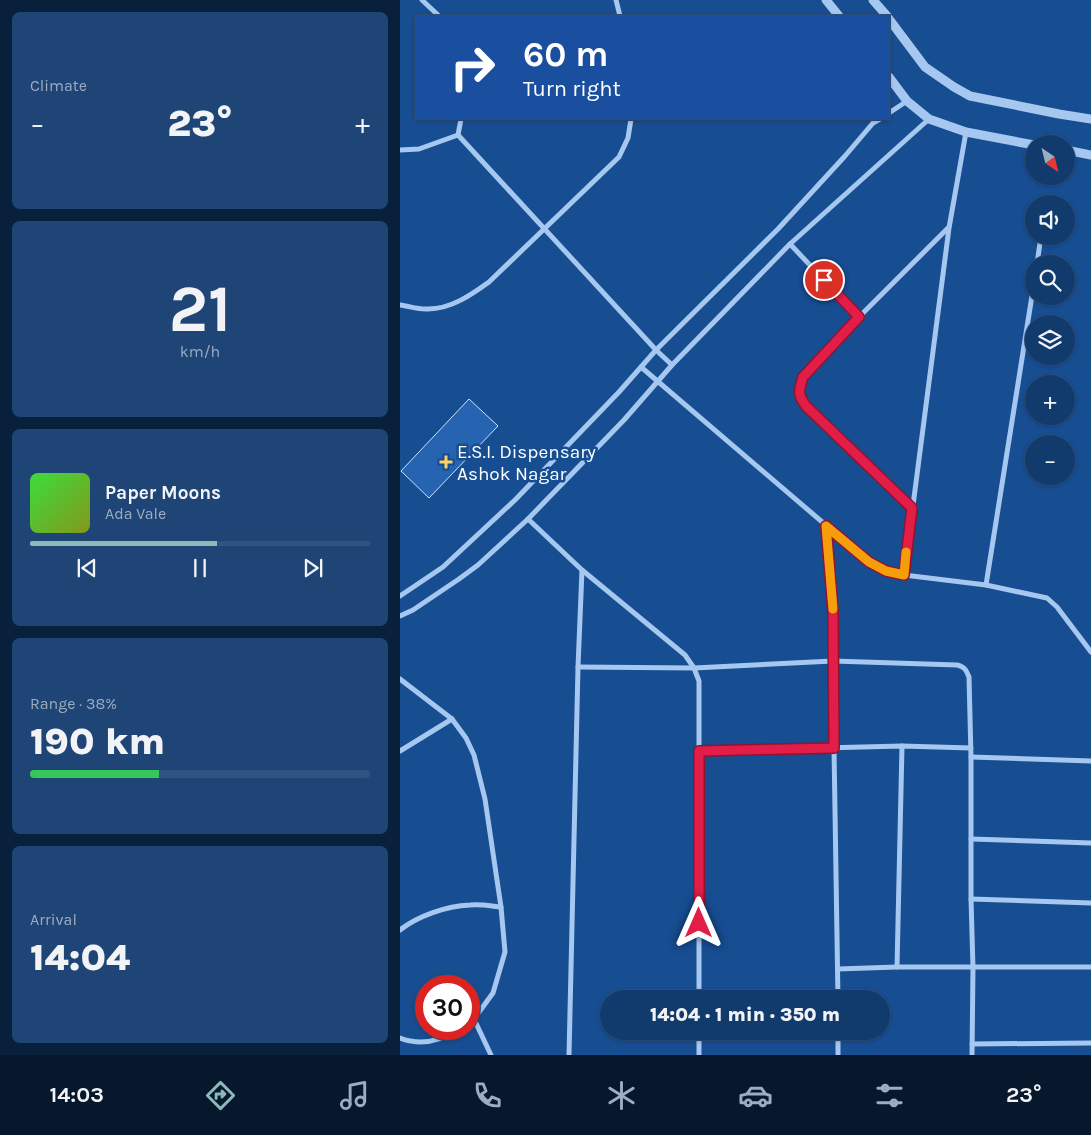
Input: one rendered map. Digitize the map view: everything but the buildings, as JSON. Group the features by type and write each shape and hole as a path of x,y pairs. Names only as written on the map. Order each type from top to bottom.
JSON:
{"street":[{"path":"422,0 438,15"},
{"path":"616,0 620,15"},
{"path":"826,0 838,15"},
{"path":"873,0 885,15"},
{"path":"890,20 925,67 954,88 970,96 1091,120"},
{"path":"890,78 907,101 929,119 966,132 1025,142"},
{"path":"890,112 907,101"},
{"path":"400,616 413,610 478,565 528,519 624,420 672,365 790,244 929,119"},
{"path":"458,134 462,120"},
{"path":"400,305 427,310 449,306 471,295 489,282 619,157 628,138 631,120"},
{"path":"400,596 443,567 515,500 656,350 778,229 873,123 878,120"},
{"path":"904,575 948,228 966,132"},
{"path":"400,150 419,149 458,134"},
{"path":"458,134 656,350 672,365"},
{"path":"1075,151 1091,154"},
{"path":"912,508 806,406 800,398 800,387 803,377 859,317 948,228"},
{"path":"790,244 859,317"},
{"path":"986,585 1031,305"},
{"path":"641,367 869,562 886,571 904,575 986,585 1046,598 1056,607 1091,652"},
{"path":"528,519 582,570 685,655 694,668 699,681 699,990"},
{"path":"826,526 833,612 838,990"},
{"path":"569,1055 582,570"},
{"path":"578,667 694,668 833,662 957,664 963,666 969,678 971,748 972,1055"},
{"path":"400,679 452,718 466,738 474,755 485,799 501,907 504,952 493,993 480,1010"},
{"path":"400,751 452,718"},
{"path":"699,751 902,746 971,748"},
{"path":"897,967 902,746"},
{"path":"971,757 1091,761"},
{"path":"971,838 1091,843"},
{"path":"971,899 1091,903"},
{"path":"400,930 410,922 436,911 469,905 501,907"},
{"path":"838,969 897,967 1091,967"},
{"path":"480,1036 491,1055"},
{"path":"400,1038 411,1042 436,1040"},
{"path":"699,1040 699,1055"},
{"path":"838,1040 838,1055"},
{"path":"972,1044 1091,1043"}],"slow traffic":[{"path":"833,609 826,526 869,562 886,571 904,575 906,552"}],"place":[{"name":"E.S.I. Dispensary Ashok Nagar","path":"446,462"}],"route":[{"path":"699,923 699,751 834,748 833,612 826,526 869,562 886,571 904,575 912,508 806,406 800,398 800,387 803,377 859,317 824,280"}]}
